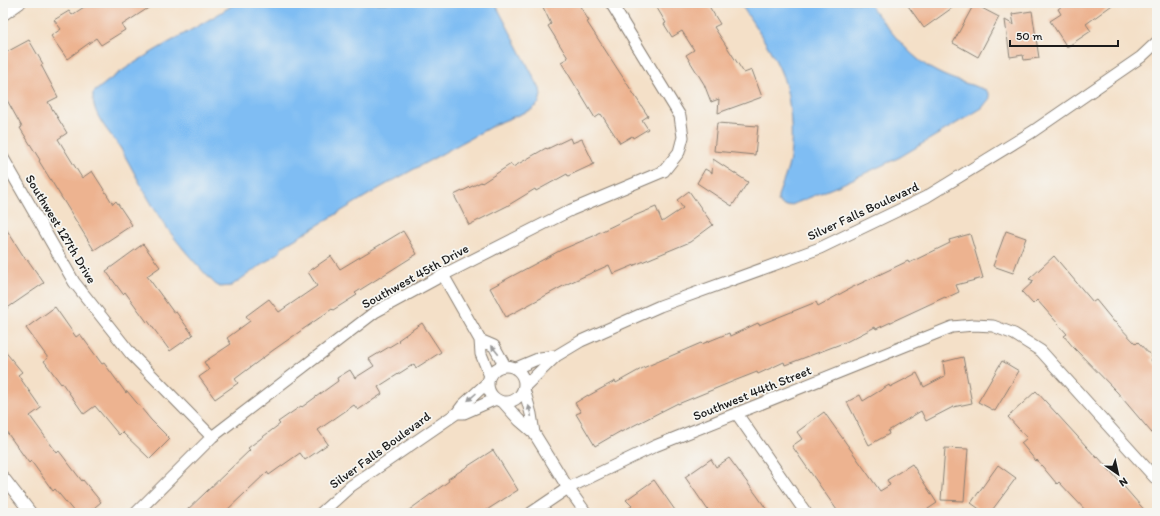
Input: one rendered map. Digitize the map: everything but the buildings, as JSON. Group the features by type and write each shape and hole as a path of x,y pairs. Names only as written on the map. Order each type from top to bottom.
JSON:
{"street":[{"path":"3,15 20,3"},
{"name":"Southwest 45th Drive","path":"136,513 212,437 375,312 443,275 571,210 664,171 679,152 683,137 680,116 611,3"},
{"name":"Silver Falls Boulevard","path":"524,387 556,356 581,341 660,306 820,248 926,197 1032,132 1141,57 1157,42"},
{"name":"Southwest 127th Drive","path":"3,158 74,282 131,354 212,437"},
{"path":"443,275 480,340 481,354 489,379 490,392 534,433 568,488 586,513"},
{"name":"Southwest 44th Street","path":"531,513 568,488 655,446 952,327 974,324 992,326 1014,334 1041,351 1157,480"},
{"path":"480,340 494,346 510,367 523,376 524,387 532,414 534,433"},
{"name":"Silver Falls Boulevard","path":"510,367 540,358 556,356"},
{"path":"489,379 496,369 510,367"},
{"name":"Silver Falls Boulevard","path":"321,513 351,486 457,413 489,379"},
{"path":"500,401 513,401 522,394 524,387"},
{"name":"Silver Falls Boulevard","path":"457,413 464,413 500,401"},
{"path":"737,414 806,513"},
{"path":"3,478 31,513"}],"water":[{"path":"236,3 495,3 540,89 541,95 539,103 533,109 496,124 378,189 282,247 280,252 231,286 220,287 215,284 192,259 163,223 121,149 98,116 93,101 93,93 145,56"},
{"path":"740,3 868,3 899,41 927,66 955,80 986,90 990,98 982,108 900,157 840,185 789,206 784,206 778,201 778,196 790,158 790,106 786,86 774,58"}]}
